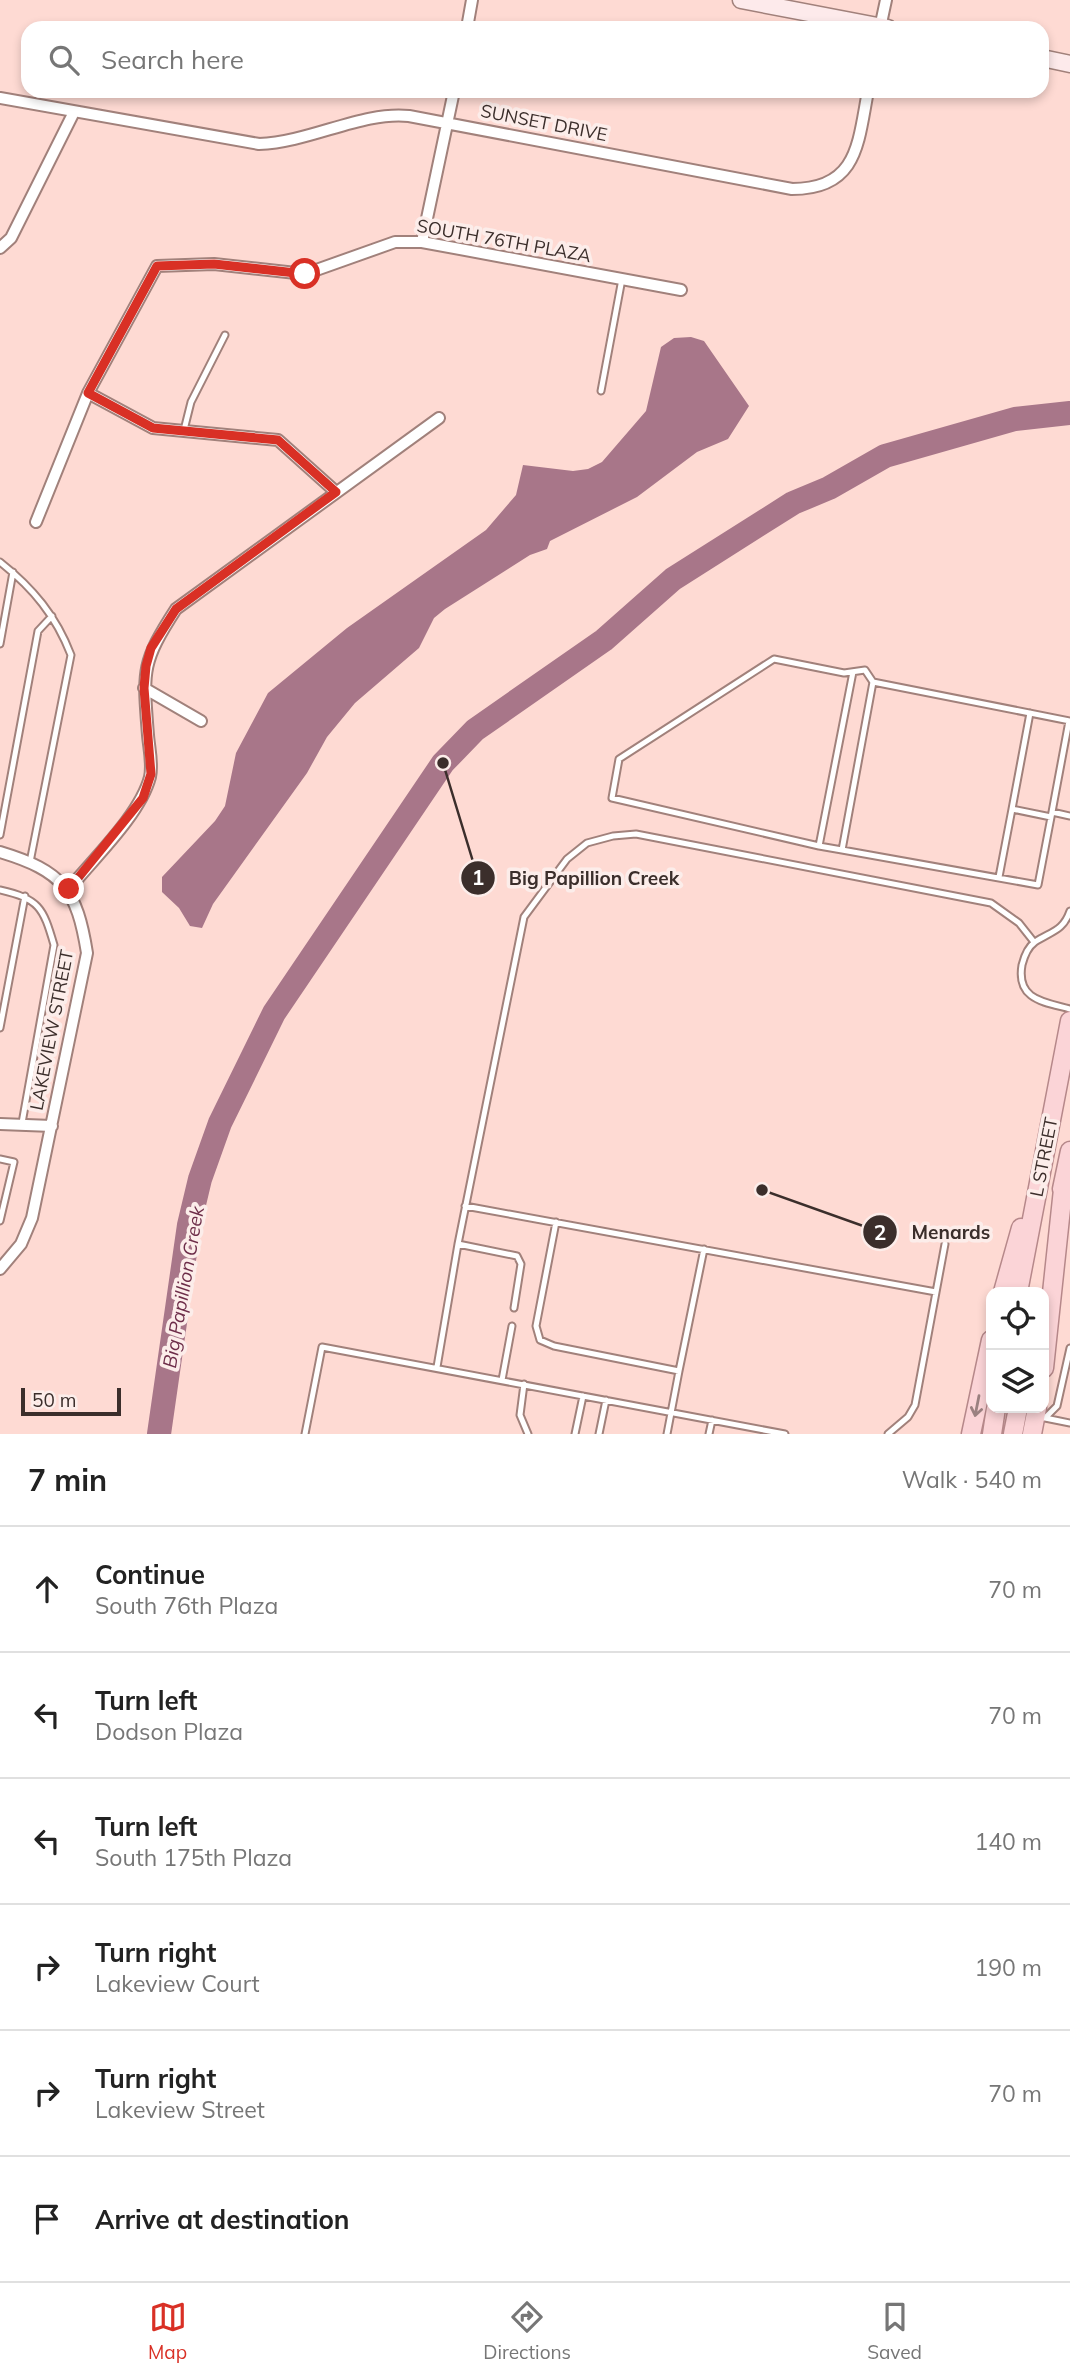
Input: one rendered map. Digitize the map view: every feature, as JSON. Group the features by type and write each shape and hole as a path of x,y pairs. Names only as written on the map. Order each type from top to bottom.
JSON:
{"main road":[{"name":"L STREET","path":"1019,1287 1070,1021"},
{"name":"L STREET","path":"1042,1287 1070,1151"},
{"path":"1005,1287 1042,1165"},
{"path":"1046,1350 1064,1180"},
{"path":"971,1434 989,1350"},
{"path":"992,1434 995,1413"},
{"path":"1013,1434 1017,1413"}],"street":[{"path":"468,21 472,0"},
{"path":"741,0 851,21"},
{"path":"884,21 886,0"},
{"path":"1049,60 1070,64"},
{"name":"SUNSET DRIVE","path":"0,98 259,144 300,139 382,116 409,116 793,189 808,189 833,181 848,167 855,153 867,98"},
{"path":"422,242 453,98"},
{"path":"0,248 11,238 75,112"},
{"name":"SOUTH 76TH PLAZA","path":"88,393 157,266 214,264 305,274 395,242 422,242 681,290"},
{"path":"37,522 88,393 153,428 278,440 336,492"},
{"path":"0,852 30,862 69,889 143,798 151,774 144,688 151,648 176,609 439,418"},
{"path":"144,688 201,722"},
{"name":"LAKEVIEW STREET","path":"0,1269 21,1244 32,1218 88,953 82,916 69,889"},
{"path":"0,1124 52,1126"}],"lane":[{"path":"601,391 622,279"},
{"path":"184,430 191,402 225,335"},
{"path":"0,562 13,572 59,625 71,655 30,862"},
{"path":"0,644 13,572"},
{"path":"0,835 38,631 52,616"},
{"path":"842,850 873,682 865,670 844,673 774,659 619,759 612,798 819,846 1038,885 1070,721 873,682"},
{"path":"819,846 853,672"},
{"path":"999,877 1030,713"},
{"path":"1012,809 1070,816"},
{"path":"437,1367 458,1244 524,917 568,859 587,843 613,836 636,834 991,903 1019,923 1034,943"},
{"path":"0,890 33,900 46,918 54,945 22,1123"},
{"path":"0,1028 25,896"},
{"path":"1070,911 1058,932 1034,943 1023,962 1021,973 1025,992 1039,1002 1070,1009"},
{"path":"0,1159 14,1162 0,1221"},
{"path":"466,1206 936,1292"},
{"path":"555,1222 536,1326 540,1340 554,1346 679,1371"},
{"path":"458,1244 517,1256 521,1264 514,1308"},
{"path":"888,1434 908,1417 915,1405 945,1244"},
{"path":"667,1434 704,1249"},
{"path":"502,1380 512,1326"},
{"path":"305,1434 322,1347 606,1399 712,1420 751,1431 785,1434"},
{"path":"1037,1419 1057,1406 1068,1372 1070,1348"},
{"path":"524,1384 520,1415 528,1434"},
{"path":"575,1434 583,1395"},
{"path":"599,1434 606,1399"},
{"path":"1037,1419 1070,1423"},
{"path":"709,1434 712,1420"}],"shaded area":[{"path":"691,337 704,341 749,406 728,439 697,452 637,497 550,541 547,549 530,555 434,618 419,648 355,703 327,737 307,773 213,904 202,928 190,926 179,908 162,892 162,877 215,821 225,806 236,753 268,693 347,628 486,530 516,495 523,465 573,471 588,469 602,462 646,411 661,347 674,338"}],"waterway":[{"name":"Big Papillion Creek","path":"159,1434 189,1225 200,1179 220,1123 274,1013 443,763 475,730 604,640 673,579 793,503 829,488 885,456 1015,419 1070,413"}],"place":[{"name":"Big Papillion Creek","path":"443,763"},
{"name":"Menards","path":"762,1190"}],"route":[{"path":"69,889 143,798 151,774 144,688 146,666 151,648 176,609 336,492 278,440 153,428 88,393 157,266 214,264 305,274"}]}
